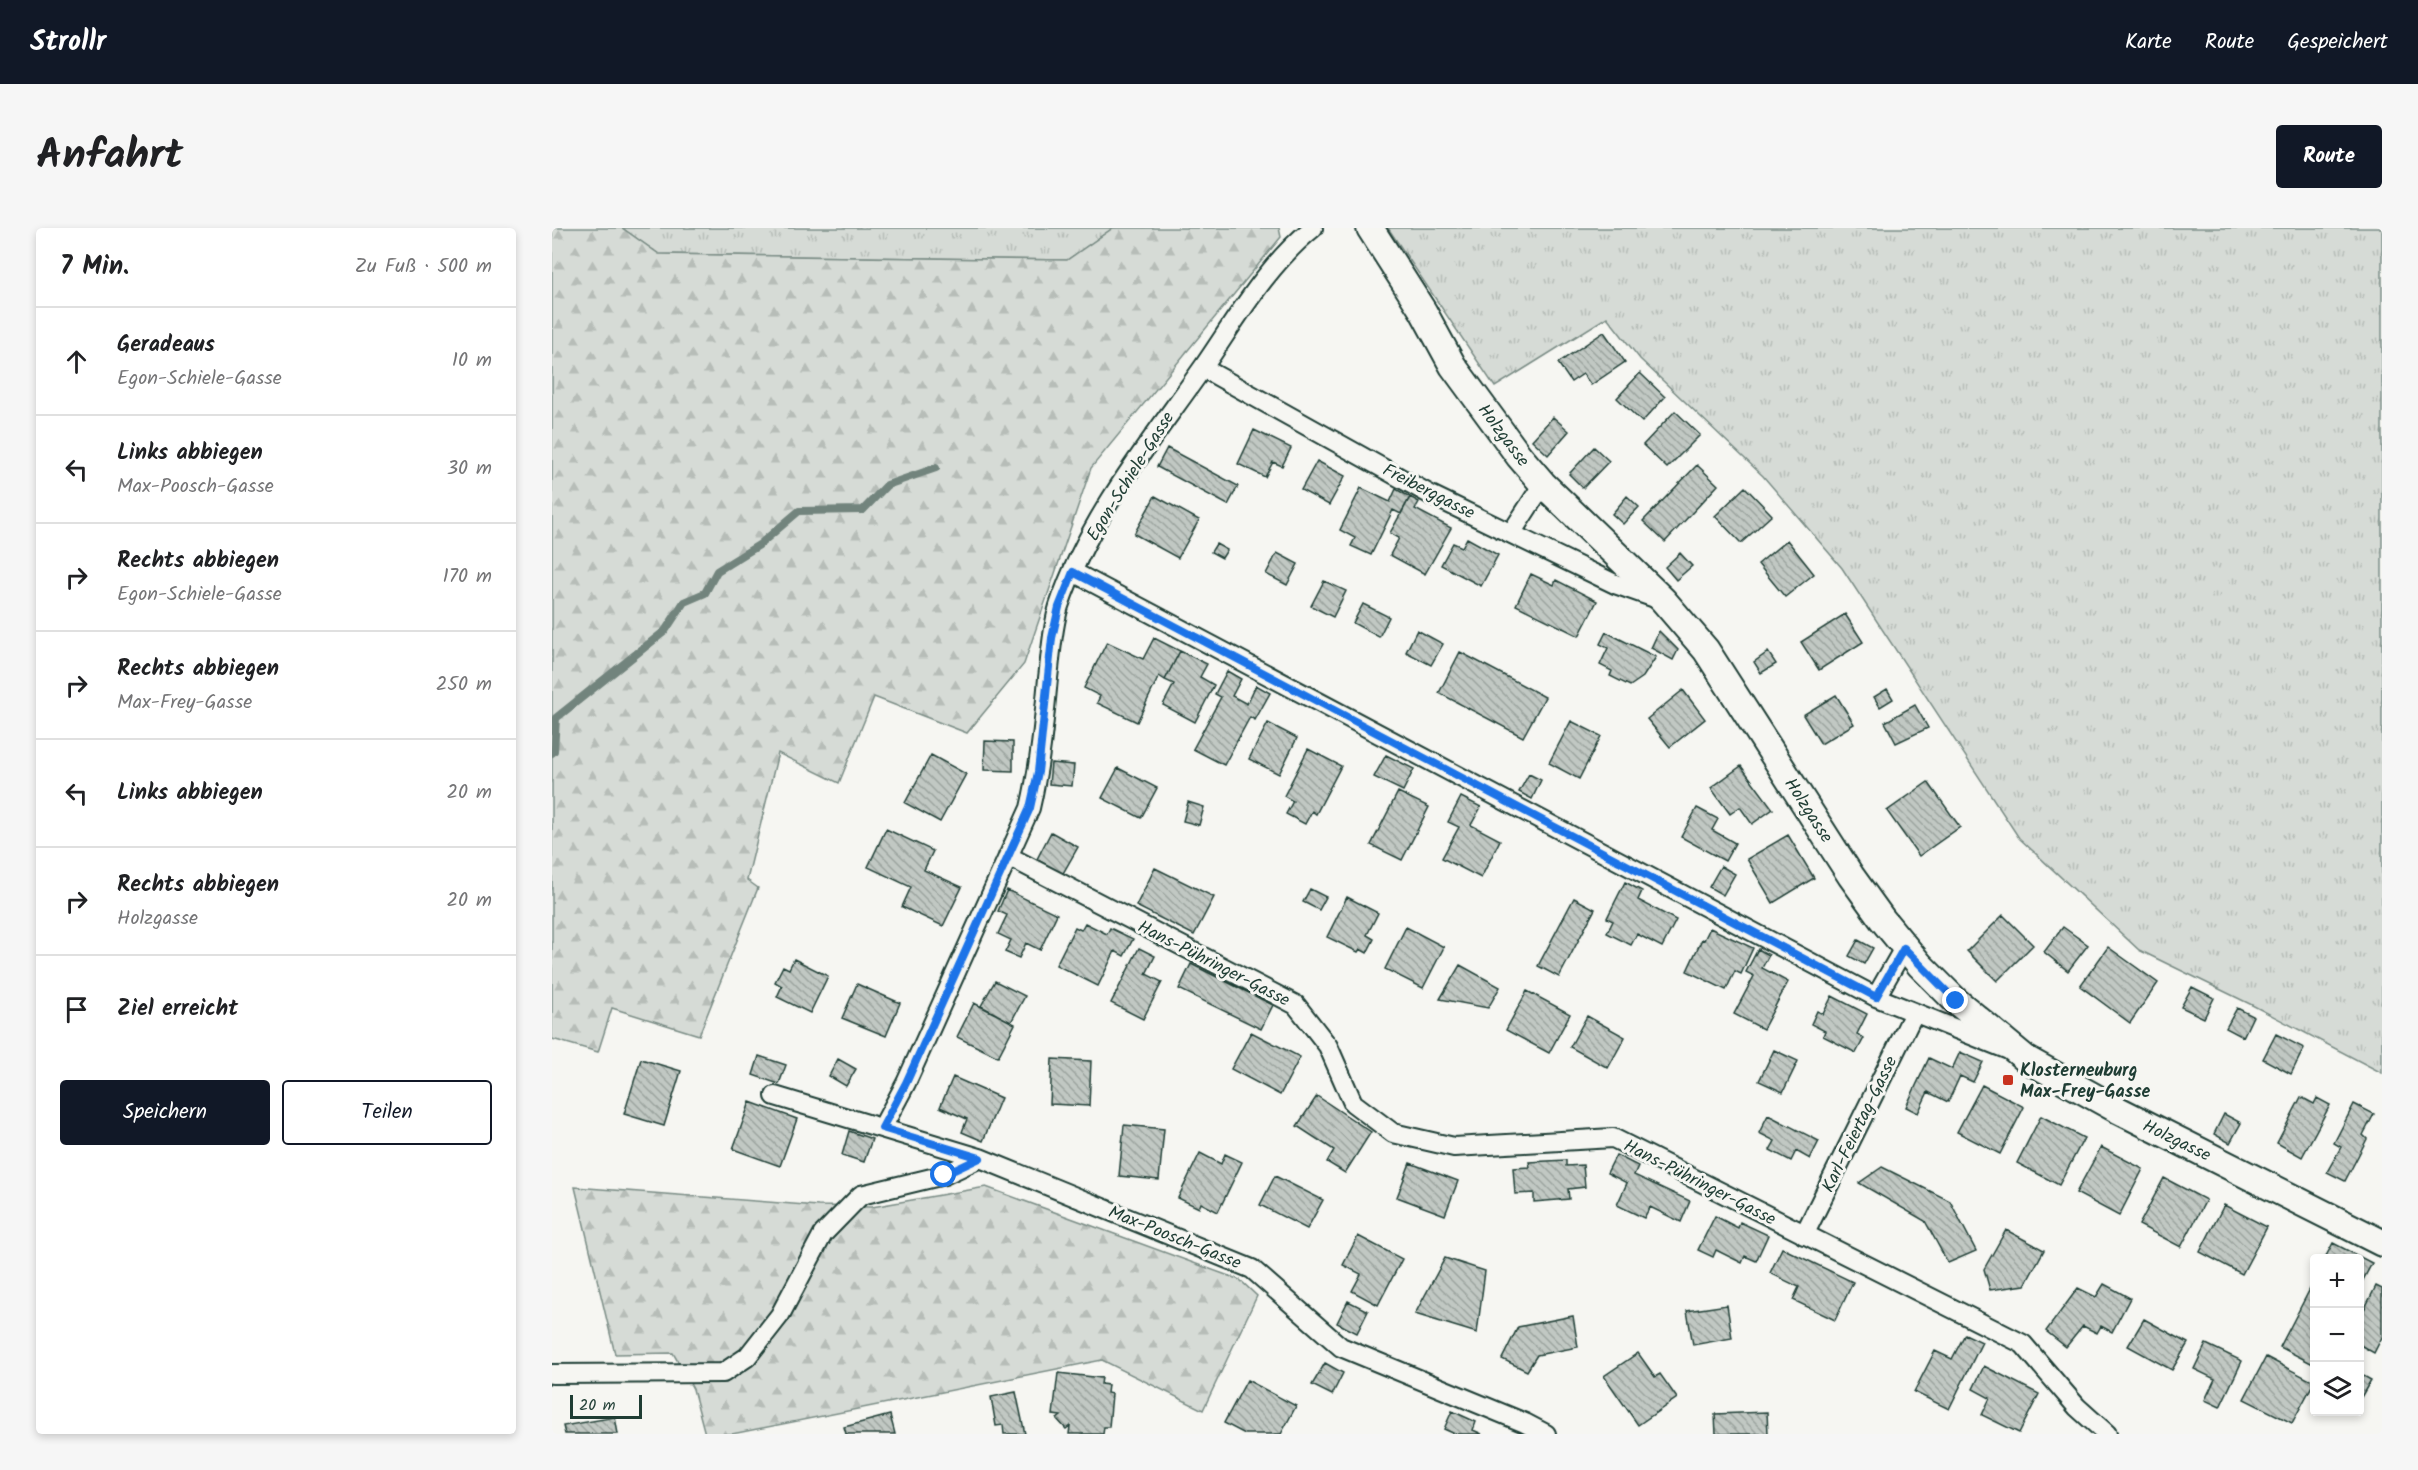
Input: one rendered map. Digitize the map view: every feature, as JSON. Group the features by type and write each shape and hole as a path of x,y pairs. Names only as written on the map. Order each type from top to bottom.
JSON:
{"street":[{"name":"Egon-Schiele-Gasse","path":"882,1128 906,1083 1030,808 1038,772 1052,638 1059,607 1095,526 1143,448 1203,368 1259,285 1313,228"},
{"name":"Holzgasse","path":"1370,228 1423,311 1453,366 1519,456 1543,484 1663,600 1706,650 1851,876 1904,948 1956,1001 2021,1056 2118,1110 2382,1243"},
{"name":"Freiberggasse","path":"1203,368 1431,495 1512,532 1615,584 1663,600"},
{"path":"1512,532 1543,484"},
{"path":"1073,572 1876,997 2021,1056"},
{"name":"Hans-Pühringer-Gasse","path":"1008,856 1296,1005 1328,1046 1353,1103 1393,1133 1454,1148 1613,1138 2023,1344 2077,1407 2107,1434"},
{"path":"1876,997 1904,948"},
{"name":"Karl-Feiertag-Gasse","path":"1804,1235 1914,1013"},
{"name":"Max-Poosch-Gasse","path":"775,1096 980,1158 1252,1269 1341,1347 1525,1423 1546,1434"},
{"path":"552,1374 723,1373 747,1357 780,1315 823,1234 861,1195 944,1175 980,1158"}],"green space":[{"path":"552,228 622,228 659,254 1067,260 1113,228 1279,228 1281,237 1091,468 1024,664 967,733 874,697 839,783 778,753 747,880 758,888 699,1035 612,1008 598,1052 552,1039"},
{"path":"622,228 1113,228 1067,260 659,254"},
{"path":"1388,228 2382,228 2382,1073 2250,1004 2139,950 2019,838 1842,568 1763,476 1640,359 1607,317 1495,387"},
{"path":"575,1187 818,1206 872,1207 986,1187 1240,1280 1257,1296 1203,1410 1102,1360 732,1434 705,1434 693,1389 673,1353 615,1354"}],"building":[{"path":"1604,332 1625,362 1591,385 1583,374 1571,382 1558,363"},
{"path":"1640,373 1665,397 1642,422 1617,398"},
{"path":"1675,411 1700,435 1667,468 1643,445"},
{"path":"1553,417 1569,431 1548,455 1532,440"},
{"path":"1254,430 1291,448 1282,466 1273,462 1265,477 1238,464"},
{"path":"1594,447 1609,461 1583,488 1569,474"},
{"path":"1167,448 1238,486 1228,505 1157,467"},
{"path":"1317,461 1345,476 1329,505 1301,490"},
{"path":"1697,465 1718,485 1665,542 1643,521"},
{"path":"1745,487 1772,515 1741,543 1715,516"},
{"path":"1361,488 1390,502 1396,489 1410,497 1401,514 1393,510 1371,555 1351,546 1355,538 1340,530"},
{"path":"1155,496 1199,520 1178,558 1134,534"},
{"path":"1627,496 1639,507 1623,524 1612,514"},
{"path":"1410,497 1419,502 1415,509 1451,528 1425,574 1390,555 1399,538 1390,533"},
{"path":"1467,538 1498,555 1481,586 1441,565 1453,543 1462,547"},
{"path":"1787,540 1814,574 1785,597 1758,564"},
{"path":"1216,544 1227,550 1222,558 1211,552"},
{"path":"1277,553 1298,564 1287,585 1266,574"},
{"path":"1680,553 1692,566 1676,580 1665,567"},
{"path":"1531,574 1554,585 1556,580 1597,601 1579,636 1516,605"},
{"path":"1324,581 1346,591 1333,617 1311,606"},
{"path":"1363,604 1389,617 1379,637 1353,623"},
{"path":"1845,614 1863,642 1819,670 1801,642"},
{"path":"1417,630 1443,644 1431,665 1406,652"},
{"path":"1659,631 1678,650 1673,660 1651,648"},
{"path":"1606,632 1656,657 1643,677 1630,686 1610,676 1612,671 1600,665 1608,648 1600,644"},
{"path":"1154,638 1180,651 1165,680 1159,676 1137,722 1097,703 1100,696 1084,688 1107,642 1143,659"},
{"path":"1180,651 1207,664 1200,677 1214,685 1195,722 1163,705 1174,684 1165,680"},
{"path":"1460,652 1545,697 1523,737 1439,693"},
{"path":"1768,652 1776,664 1761,673 1754,662"},
{"path":"1227,671 1241,679 1232,696 1247,704 1256,685 1270,693 1255,720 1250,717 1224,765 1193,749 1221,697 1215,694"},
{"path":"1887,689 1893,699 1880,707 1874,697"},
{"path":"1683,690 1705,719 1670,747 1647,719"},
{"path":"1836,695 1854,724 1821,744 1803,715"},
{"path":"1915,705 1928,728 1896,743 1885,722"},
{"path":"1571,721 1601,736 1579,779 1549,763"},
{"path":"1268,723 1297,738 1279,774 1249,759"},
{"path":"985,741 1013,742 1013,771 984,770"},
{"path":"1308,749 1341,766 1316,814 1312,811 1305,824 1286,814 1293,801 1284,796"},
{"path":"931,755 966,774 940,822 905,803"},
{"path":"1386,755 1414,769 1403,791 1374,777"},
{"path":"1051,763 1074,765 1072,786 1049,784"},
{"path":"1741,766 1773,809 1752,824 1740,807 1730,814 1711,788"},
{"path":"1118,768 1157,788 1141,818 1102,798"},
{"path":"1529,774 1541,780 1532,799 1519,792"},
{"path":"1928,782 1960,827 1919,856 1887,811"},
{"path":"1398,792 1429,807 1402,860 1371,845"},
{"path":"1461,797 1481,807 1471,825 1500,840 1481,878 1442,858 1459,827 1448,822"},
{"path":"1188,802 1204,807 1199,825 1183,821"},
{"path":"1697,808 1718,819 1712,830 1735,843 1725,861 1681,837"},
{"path":"886,829 933,851 924,870 962,887 943,926 902,907 911,887 868,867"},
{"path":"1051,832 1078,847 1062,875 1036,861"},
{"path":"1788,835 1814,878 1773,903 1747,859"},
{"path":"1721,866 1735,874 1723,895 1709,887"},
{"path":"1155,868 1214,897 1194,935 1136,906"},
{"path":"1625,882 1642,891 1638,900 1676,920 1662,947 1637,934 1631,945 1607,933 1613,921 1607,918"},
{"path":"1310,889 1326,897 1319,910 1303,902"},
{"path":"1007,890 1057,914 1040,950 1026,943 1019,958 1005,952 1011,940 998,934 1007,915 998,911"},
{"path":"1347,897 1378,913 1367,935 1374,939 1367,953 1360,949 1358,952 1327,937"},
{"path":"1574,898 1595,909 1559,977 1538,966"},
{"path":"2003,915 2033,945 1997,981 1967,951"},
{"path":"1085,923 1107,934 1110,928 1133,939 1124,956 1115,951 1098,986 1056,965 1075,927 1081,930"},
{"path":"1406,927 1444,947 1423,988 1385,969"},
{"path":"2063,927 2088,945 2068,971 2044,952"},
{"path":"1710,928 1753,948 1741,974 1735,971 1726,990 1687,971 1702,939 1704,940"},
{"path":"1858,940 1873,948 1864,964 1849,956"},
{"path":"2108,947 2158,983 2130,1023 2080,986"},
{"path":"1139,948 1155,956 1146,974 1162,982 1143,1019 1111,1003"},
{"path":"1758,949 1769,955 1762,968 1788,982 1763,1029 1734,1014 1754,976 1746,972"},
{"path":"794,959 828,976 810,1013 777,997 782,986 775,982 783,966 789,969"},
{"path":"1191,964 1273,1005 1261,1029 1179,989"},
{"path":"1460,965 1500,987 1488,1008 1440,999"},
{"path":"995,981 1025,996 1011,1022 981,1006"},
{"path":"857,984 900,1003 886,1036 842,1018"},
{"path":"2192,987 2214,998 2204,1018 2181,1007"},
{"path":"1527,991 1570,1014 1549,1053 1506,1030"},
{"path":"1832,996 1867,1014 1857,1034 1864,1038 1856,1053 1823,1036 1825,1031 1811,1024 1817,1011 1823,1014"},
{"path":"974,1003 1015,1024 998,1057 957,1037"},
{"path":"2237,1008 2253,1016 2243,1037 2226,1028"},
{"path":"1587,1016 1625,1037 1608,1068 1570,1047"},
{"path":"1251,1032 1300,1057 1280,1095 1231,1069"},
{"path":"2276,1034 2304,1048 2291,1074 2263,1059"},
{"path":"1774,1050 1798,1061 1783,1092 1759,1081"},
{"path":"1960,1052 1983,1062 1973,1082 1960,1076 1948,1102 1928,1092 1918,1113 1906,1107 1929,1058 1952,1069"},
{"path":"759,1056 786,1065 779,1084 753,1075"},
{"path":"641,1059 681,1071 664,1126 624,1114"},
{"path":"838,1059 856,1069 846,1086 829,1076"},
{"path":"1052,1059 1091,1061 1089,1106 1050,1104"},
{"path":"953,1077 1001,1098 983,1141 962,1132 967,1119 940,1107"},
{"path":"1982,1085 2024,1107 2000,1154 1957,1132"},
{"path":"1317,1096 1371,1132 1345,1173 1327,1162 1334,1150 1297,1126"},
{"path":"2301,1097 2314,1104 2317,1098 2330,1105 2302,1157 2277,1143"},
{"path":"750,1102 797,1119 780,1166 733,1149"},
{"path":"2354,1104 2374,1114 2363,1135 2367,1139 2345,1181 2327,1172 2341,1147 2334,1143"},
{"path":"2224,1114 2241,1123 2230,1143 2214,1134"},
{"path":"1768,1115 1819,1141 1810,1159 1796,1151 1791,1161 1770,1150 1775,1141 1759,1133"},
{"path":"2041,1116 2084,1138 2059,1185 2017,1163"},
{"path":"1124,1125 1164,1129 1159,1180 1119,1176"},
{"path":"849,1131 872,1139 864,1162 842,1155"},
{"path":"2101,1147 2143,1169 2119,1216 2076,1193"},
{"path":"1200,1153 1221,1164 1225,1154 1242,1162 1218,1212 1201,1203 1199,1208 1178,1198"},
{"path":"1616,1155 1638,1166 1634,1175 1690,1201 1681,1222 1650,1207 1644,1218 1617,1205 1627,1183 1607,1173"},
{"path":"1566,1160 1566,1166 1583,1165 1585,1187 1568,1189 1569,1199 1534,1202 1534,1193 1515,1194 1513,1168 1530,1167 1529,1162"},
{"path":"1410,1163 1458,1181 1445,1215 1397,1197"},
{"path":"1882,1167 1950,1201 1976,1251 1948,1263 1925,1221 1859,1183"},
{"path":"1275,1176 1323,1200 1307,1229 1260,1205"},
{"path":"2164,1178 2206,1200 2181,1247 2139,1225"},
{"path":"2224,1205 2267,1227 2242,1274 2200,1252"},
{"path":"1715,1216 1738,1228 1740,1222 1768,1235 1756,1261 1745,1256 1742,1263 1716,1250 1713,1257 1698,1250"},
{"path":"2006,1230 2044,1250 2025,1285 1990,1290 1984,1269"},
{"path":"1358,1236 1402,1259 1378,1305 1352,1291 1361,1274 1343,1265"},
{"path":"2333,1243 2354,1254 2327,1254"},
{"path":"1782,1248 1853,1282 1835,1320 1793,1300 1799,1287 1770,1273"},
{"path":"1445,1258 1485,1271 1477,1333 1415,1314"},
{"path":"2364,1259 2372,1263 2364,1278"},
{"path":"2104,1284 2130,1298 2112,1332 2101,1326 2097,1333 2083,1326 2066,1347 2046,1331 2078,1288 2096,1297"},
{"path":"2376,1286 2382,1289 2382,1337 2374,1353 2364,1347 2364,1310"},
{"path":"2310,1289 2310,1362 2280,1347"},
{"path":"1348,1301 1368,1311 1357,1333 1337,1323"},
{"path":"1727,1305 1732,1338 1693,1345 1687,1311"},
{"path":"1573,1316 1578,1347 1537,1355 1527,1371 1502,1359 1518,1327"},
{"path":"2144,1319 2188,1343 2172,1370 2128,1346"},
{"path":"1965,1334 1982,1342 1949,1409 1914,1392 1935,1351 1952,1359"},
{"path":"2206,1344 2242,1361 2220,1407 2205,1400 2215,1379 2194,1369"},
{"path":"1638,1353 1655,1377 1660,1374 1677,1398 1638,1425 1604,1376"},
{"path":"2266,1357 2310,1380 2310,1389 2292,1423 2244,1399"},
{"path":"1325,1363 1343,1373 1332,1395 1312,1385"},
{"path":"1984,1366 2039,1394 2019,1433 1982,1415 1990,1398 1973,1389"},
{"path":"1058,1373 1102,1378 1101,1384 1108,1385 1107,1393 1112,1394 1109,1427 1104,1427 1103,1434 1069,1434 1070,1426 1066,1429 1057,1419 1061,1416 1053,1415"},
{"path":"2364,1376 2371,1380 2364,1392"},
{"path":"1247,1380 1296,1406 1281,1434 1245,1434 1224,1423"},
{"path":"1016,1392 1025,1434 1004,1434 1003,1425 996,1426 991,1397"},
{"path":"1452,1411 1476,1422 1473,1430 1482,1434 1455,1434 1444,1429"},
{"path":"1767,1412 1768,1434 1716,1434 1715,1414"},
{"path":"890,1415 895,1434 846,1434 844,1427"},
{"path":"615,1417 618,1434 565,1434 563,1426"}],"waterway":[{"path":"552,753 556,718 665,631 684,602 705,593 717,571 759,545 799,511 863,510 887,485 936,468"}],"place":[{"name":"Klosterneuburg Max-Frey-Gasse","path":"2008,1080"}],"route":[{"path":"944,1175 980,1158 882,1128 906,1083 1030,808 1038,772 1052,638 1059,607 1073,572 1876,997 1904,948 1956,1001"}]}
